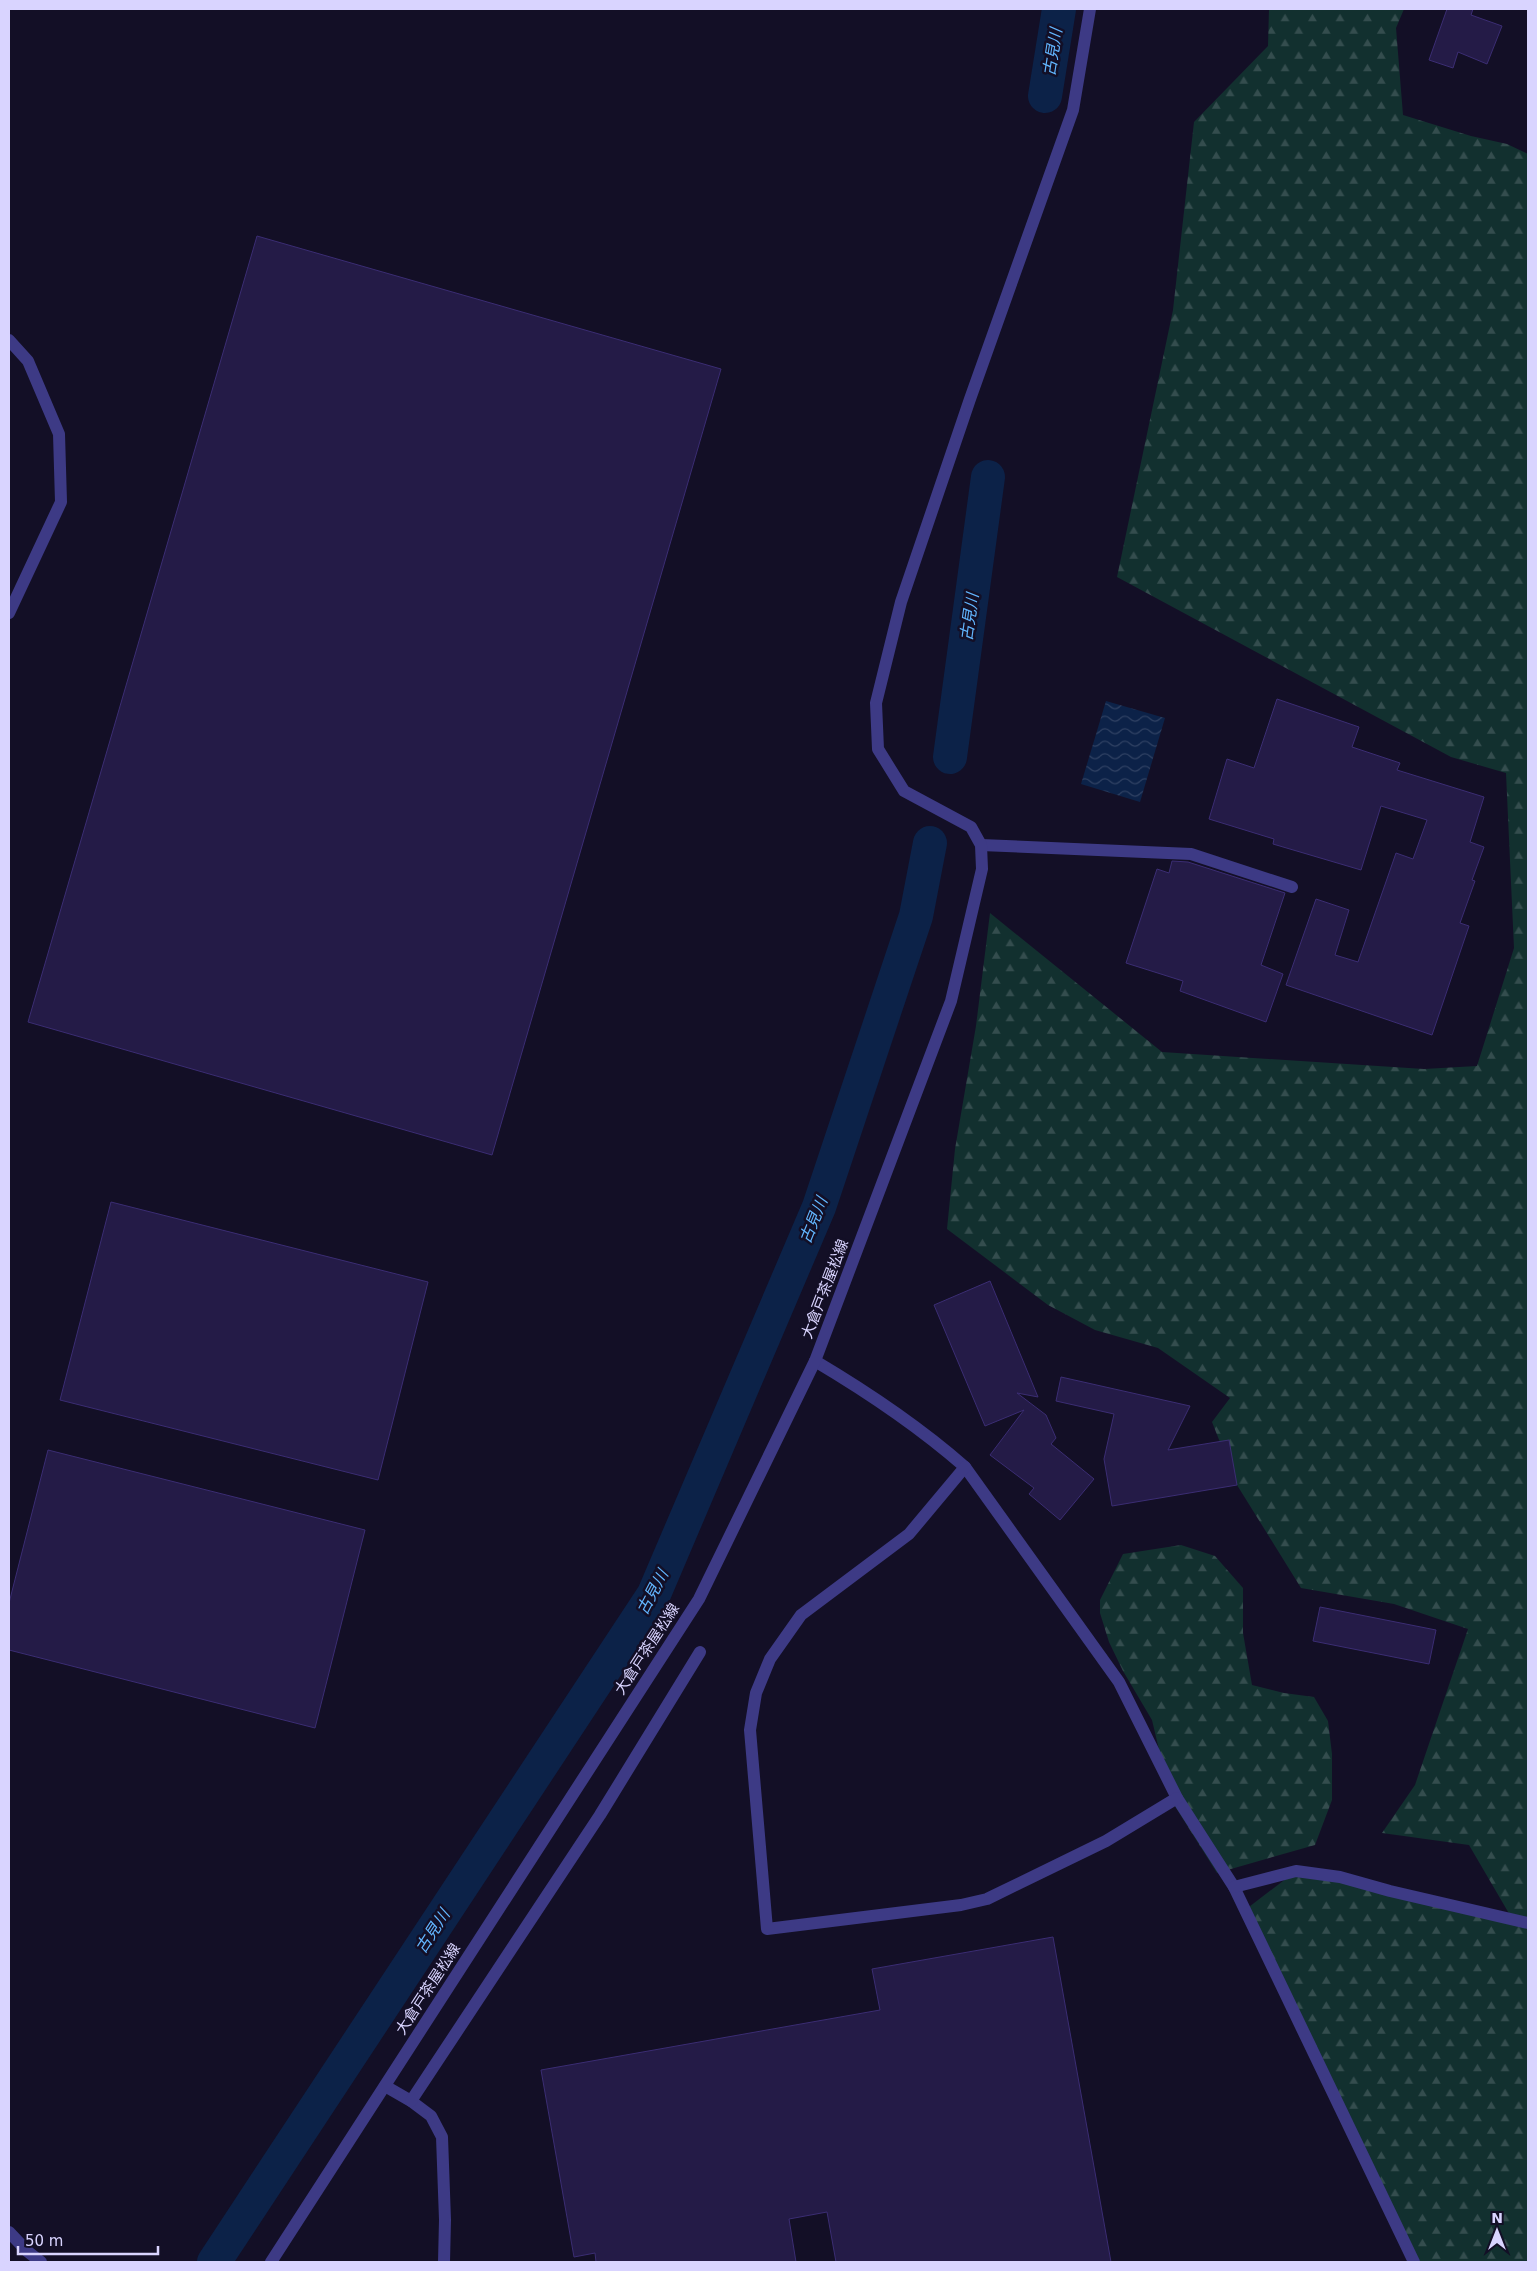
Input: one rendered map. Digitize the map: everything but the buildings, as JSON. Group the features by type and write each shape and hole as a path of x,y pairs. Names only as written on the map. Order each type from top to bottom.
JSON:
{"street":[{"path":"1090,9 1073,110 970,399 901,602 876,702 878,749 904,791 971,827 981,845 1190,854 1292,887"},
{"path":"9,340 28,361 59,434 61,502 9,613"},
{"name":"大倉戸茶屋松線","path":"271,2262 699,1599 815,1361 837,1308 951,1001 982,869 981,845"},
{"path":"815,1361 871,1394 943,1447 965,1467 1119,1682 1178,1798 1234,1887 1414,2262"},
{"path":"965,1467 909,1534 801,1615 770,1659 756,1693 750,1730 767,1929 961,1905 987,1898 1106,1841 1178,1798"},
{"path":"411,2101 600,1815 700,1652"},
{"path":"1234,1887 1296,1871 1340,1878 1528,1923"},
{"path":"386,2086 431,2116 442,2137 445,2220 444,2262"},
{"path":"9,2232 27,2251 41,2262"}],"green space":[{"path":"1269,9 1404,9 1396,28 1403,115 1471,136 1507,144 1528,154 1528,2262 1414,2262 1245,1910 1296,1871 1514,1922 1469,1845 1382,1833 1415,1785 1468,1629 1394,1604 1301,1588 1237,1485 1212,1422 1230,1398 1158,1348 1095,1330 1048,1305 947,1229 955,1149 976,1026 990,913 1162,1052 1424,1069 1477,1066 1514,948 1506,773 1451,757 1117,577 1173,310 1194,122 1268,46"},
{"path":"1181,1545 1215,1556 1243,1588 1243,1633 1252,1685 1284,1693 1314,1697 1328,1721 1332,1754 1332,1800 1315,1845 1217,1873 1171,1800 1152,1720 1123,1671 1109,1642 1100,1613 1100,1600 1123,1554"}],"water":[{"path":"1106,701 1165,718 1140,802 1081,784"}],"waterway":[{"name":"古見川","path":"1045,96 1059,9"},
{"name":"古見川","path":"950,757 988,477"},
{"name":"古見川","path":"214,2262 654,1594 819,1207 916,916 930,843"}]}
